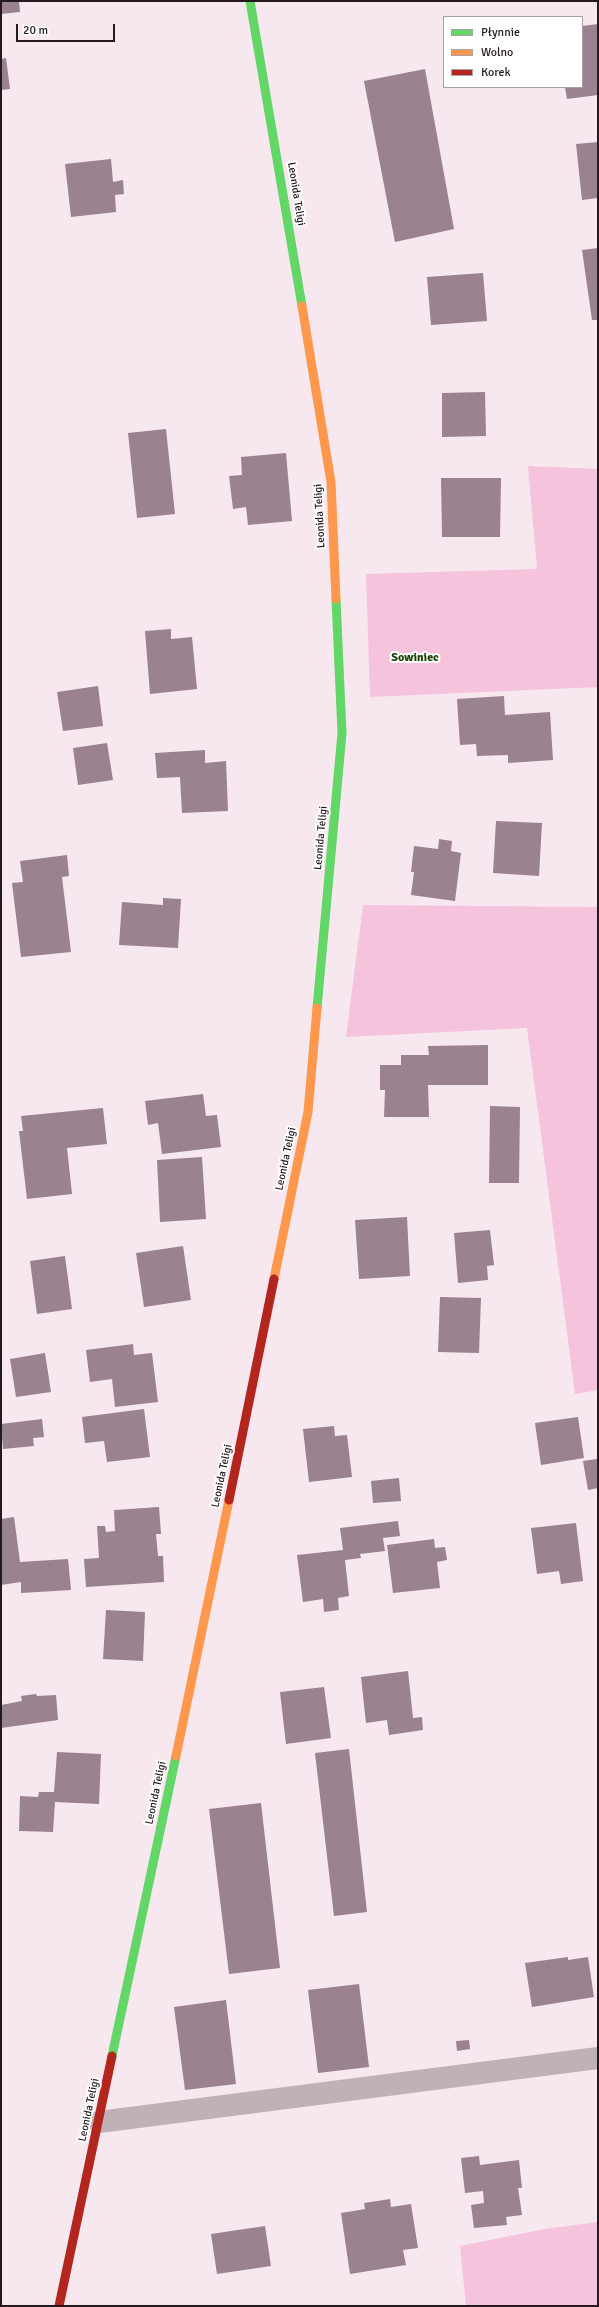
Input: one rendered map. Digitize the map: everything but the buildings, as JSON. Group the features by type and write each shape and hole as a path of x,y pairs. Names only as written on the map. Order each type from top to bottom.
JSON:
{"street":[{"name":"Leonida Teligi","path":"59,2306 196,1660 308,1112 342,733 331,482 278,156 250,1"},
{"path":"99,2122 598,2058"}],"shaded area":[{"path":"528,466 598,469 598,687 370,697 366,574 537,569"},
{"path":"363,905 598,907 598,1390 575,1394 527,1028 346,1037"},
{"path":"598,2222 598,2306 466,2306 460,2246 545,2229"}],"traffic: fast":[{"path":"250,1 302,306"},
{"path":"317,1008 342,733 336,599"},
{"path":"112,2056 176,1756"}],"traffic: slow":[{"path":"302,306 331,482 336,599"},
{"path":"274,1279 308,1112 317,1008"},
{"path":"176,1756 229,1500"}],"traffic: jam":[{"path":"229,1500 274,1279"},
{"path":"59,2306 112,2056"}],"district":[{"name":"Sowiniec","path":"415,658"}]}
